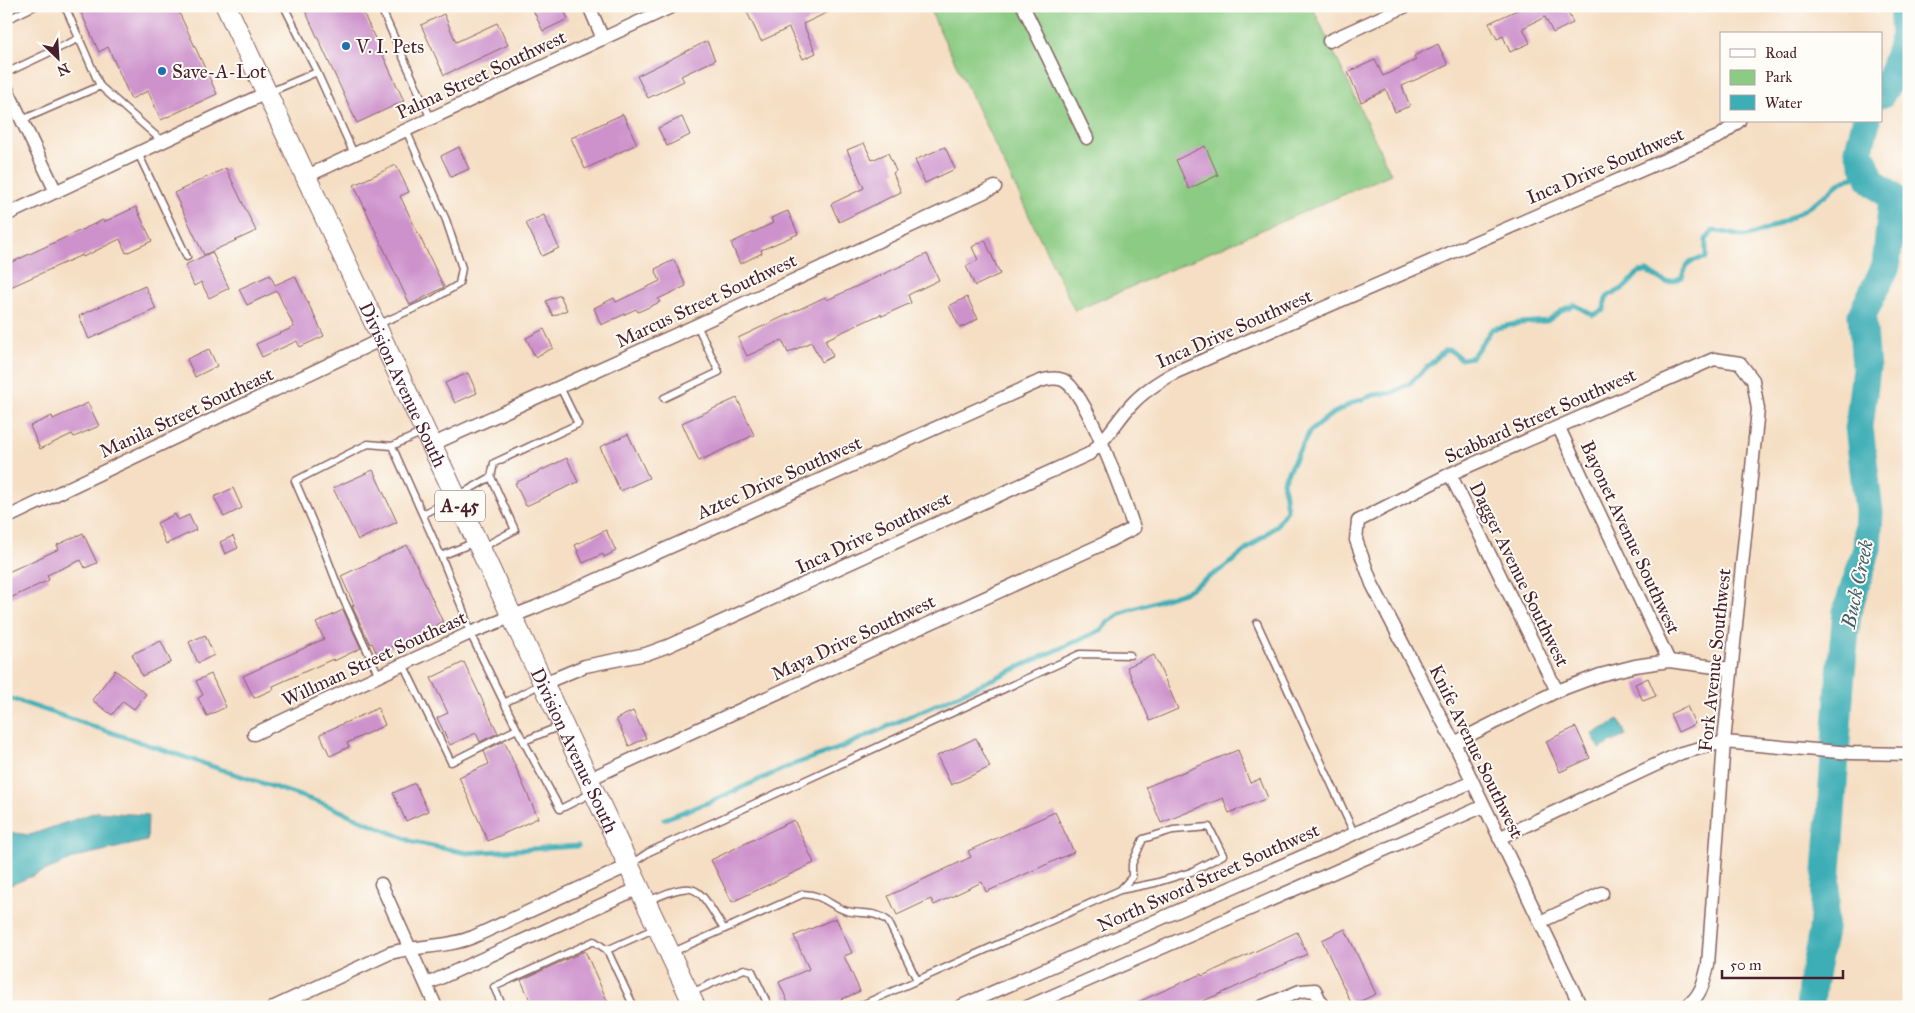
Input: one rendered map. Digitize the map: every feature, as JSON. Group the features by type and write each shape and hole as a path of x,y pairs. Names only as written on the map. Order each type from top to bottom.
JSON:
{"main road":[{"name":"Division Avenue South","path":"226,6 691,1000"}],"street":[{"path":"589,6 603,39"},
{"name":"Palma Street Southwest","path":"305,177 674,6"},
{"path":"1023,6 1087,138"},
{"path":"1328,41 1406,6"},
{"path":"6,87 56,192"},
{"path":"6,215 266,93"},
{"name":"Inca Drive Southwest","path":"542,684 585,666 646,654 668,646 1089,454 1101,444 1132,404 1160,381 1176,372 1720,136 1738,122"},
{"name":"Marcus Street Southwest","path":"428,438 560,387 995,187"},
{"name":"Manila Street Southeast","path":"6,518 378,332"},
{"name":"Scabbard Street Southwest","path":"1358,521 1450,474 1714,359 1740,363"},
{"name":"Fork Avenue Southwest","path":"1685,1007 1694,1001 1703,986 1708,965 1724,742 1758,409 1754,380 1740,363"},
{"name":"Aztec Drive Southwest","path":"512,617 1050,378 1064,381 1077,394 1101,444"},
{"name":"Bayonet Avenue Southwest","path":"1559,428 1669,661"},
{"name":"Maya Drive Southwest","path":"590,786 1134,528 1117,478 1101,444"},
{"name":"Dagger Avenue Southwest","path":"1450,474 1557,691"},
{"name":"Knife Avenue Southwest","path":"1358,521 1356,540 1372,584 1454,743 1581,1007"},
{"name":"Willman Street Southeast","path":"254,734 470,633 512,617"},
{"path":"1454,743 1557,691 1600,674 1669,661 1731,668"},
{"path":"1499,838 1681,752 1724,742 1852,754 1909,754"},
{"name":"North Sword Street Southwest","path":"959,1007 1472,782"},
{"path":"1027,1007 1484,806"},
{"path":"274,1007 390,954 462,942 628,866"},
{"path":"381,884 436,1007"},
{"path":"1540,922 1602,892"},
{"path":"426,984 642,895"},
{"path":"1261,1007 1300,991 1315,990 1323,1007"}],"lane":[{"path":"6,20 35,6"},
{"path":"62,6 67,11 80,38 100,86 163,142"},
{"path":"284,6 317,72 354,154"},
{"path":"380,6 431,119"},
{"path":"6,73 80,38"},
{"path":"266,93 317,72"},
{"path":"22,120 100,86"},
{"path":"378,332 459,284 462,268 446,220 406,130"},
{"path":"138,153 187,257"},
{"path":"664,398 719,372 697,325"},
{"path":"441,556 515,530 491,477 494,463 578,424 560,387"},
{"path":"379,676 341,594 295,480 368,444 392,446 428,438"},
{"path":"392,446 441,556 463,610 470,633 504,703 560,809 590,786"},
{"path":"423,514 491,477"},
{"path":"1257,623 1354,833"},
{"path":"628,866 649,852 1080,654 1130,655"},
{"path":"403,664 451,762 517,728"},
{"path":"504,703 542,684"},
{"path":"524,741 562,725"},
{"path":"857,1007 1120,890 1155,883 1190,872 1223,855 1209,827 1173,830 1143,839 1132,864 1132,877 1120,890"},
{"path":"642,895 684,887 693,889 701,893 724,929"},
{"path":"669,954 803,894 817,894 846,911 880,914 888,921 917,980"},
{"path":"607,950 657,927"},
{"path":"503,1007 494,987 594,941 607,950 634,1007"},
{"path":"691,1000 744,969 752,971 769,1007"}],"green space":[{"path":"928,6 1312,6 1391,174 1075,311"}],"water":[{"path":"1619,720 1626,735 1599,749 1592,734"},
{"path":"96,812 148,815 147,841 80,856 6,887 6,832 30,835"}],"building":[{"name":"Save-A-Lot","path":"78,6 176,6 217,94 161,120 148,91 131,99 108,47 99,52"},
{"path":"303,6 360,6 404,101 357,123"},
{"path":"541,6 562,6 568,19 543,31 533,10"},
{"path":"760,6 841,6 803,24 816,53 803,59 789,28 761,41 747,12"},
{"path":"1526,6 1569,6 1566,8 1573,23 1553,33 1545,17 1523,28 1530,43 1510,52 1503,36 1497,39 1489,23"},
{"path":"444,14 456,42 497,23 508,45 444,75 421,25"},
{"path":"707,41 715,60 681,76 684,81 648,98 637,76"},
{"path":"1438,44 1448,65 1402,86 1410,106 1395,112 1386,90 1361,102 1348,72 1375,60 1383,76 1416,60 1414,56"},
{"path":"623,114 637,144 585,169 571,138"},
{"path":"682,117 690,135 667,146 658,128"},
{"path":"864,143 872,160 888,153 896,171 893,173 901,192 839,222 831,204 864,188 847,150"},
{"path":"1205,146 1218,175 1189,189 1176,160"},
{"path":"459,147 469,169 451,177 441,156"},
{"path":"945,147 955,169 925,183 915,160"},
{"path":"396,165 409,192 400,196 444,287 410,305 354,185"},
{"path":"226,168 256,231 204,255 174,193"},
{"path":"136,207 152,241 126,253 120,239 83,257 82,255 6,289 6,265 103,220 104,222"},
{"path":"788,211 798,234 761,250 762,253 740,264 731,243 773,223 771,218"},
{"path":"544,215 559,248 542,256 526,223"},
{"path":"985,240 1000,274 975,286 966,266 978,260 972,247"},
{"path":"212,252 229,288 209,298 201,282 194,286 185,265"},
{"path":"927,254 939,280 908,295 911,303 882,316 881,314 825,340 833,356 822,362 811,342 788,353 782,340 747,356 738,338 825,297 827,300"},
{"path":"674,260 686,286 658,299 660,302 638,312 636,309 601,325 594,308 614,298 616,302 660,281 655,269"},
{"path":"270,275 275,285 295,276 324,336 300,347 297,341 262,357 256,344 294,327 277,291 247,305 239,289"},
{"path":"145,286 156,309 89,339 79,316"},
{"path":"560,295 567,310 553,316 546,301"},
{"path":"967,297 978,319 960,328 949,306"},
{"path":"544,329 553,348 535,357 526,338"},
{"path":"209,349 217,366 195,377 187,359"},
{"path":"468,373 477,393 455,403 445,383"},
{"path":"737,398 754,435 699,461 682,423"},
{"path":"88,403 99,426 74,437 72,434 40,449 30,426 52,416 53,419"},
{"path":"628,434 649,478 620,491 600,447"},
{"path":"567,458 578,482 526,506 515,483"},
{"path":"373,470 397,522 358,540 333,488"},
{"path":"233,488 242,508 224,517 214,497"},
{"path":"175,514 178,520 189,515 196,530 166,544 157,523"},
{"path":"606,530 616,551 604,557 603,554 583,563 575,545"},
{"path":"83,533 97,563 85,568 81,560 47,575 49,580 6,600 6,573 59,549 57,545"},
{"path":"233,536 238,548 225,554 220,542"},
{"path":"407,545 443,622 377,654 372,643 370,644 352,606 354,605 341,576"},
{"path":"343,610 361,648 273,686 274,689 254,698 243,676 324,639 316,623"},
{"path":"205,635 214,655 198,663 189,642"},
{"path":"161,641 171,662 142,676 132,654"},
{"path":"1154,655 1178,709 1150,721 1127,667"},
{"path":"464,662 498,733 480,742 476,733 450,745 437,718 448,713 431,678"},
{"path":"115,670 146,694 134,709 123,701 112,715 92,700"},
{"path":"211,674 226,707 207,716 198,698 203,695 196,681"},
{"path":"1648,678 1656,696 1643,701 1635,684"},
{"path":"1687,706 1695,724 1678,732 1670,714"},
{"path":"378,708 385,725 347,743 349,747 330,756 320,734"},
{"path":"633,711 646,738 629,746 616,719"},
{"path":"1576,727 1590,758 1560,772 1546,741"},
{"path":"976,738 990,767 951,785 937,756"},
{"path":"502,742 505,743 538,818 488,841 459,777 489,764 484,751"},
{"path":"1238,750 1250,783 1260,779 1268,798 1229,813 1223,798 1161,823 1146,787"},
{"path":"415,783 428,811 406,821 393,793"},
{"path":"1055,812 1074,852 986,892 982,882 934,905 931,899 897,915 888,896 971,857 968,851"},
{"path":"794,820 814,863 732,902 711,860"},
{"path":"836,918 852,953 844,956 860,991 825,1007 790,1007 779,982 809,969 794,936"},
{"path":"1345,929 1376,994 1352,1005 1322,940"},
{"path":"1297,932 1307,954 1229,990 1189,1007 1127,1007 1201,974 1202,976"},
{"path":"585,951 610,1007 533,1007 521,980"}],"waterway":[{"name":"Buck Creek","path":"1882,92 1892,76 1905,36 1903,6"},
{"name":"Buck Creek","path":"1810,1007 1812,986 1823,930 1840,684 1847,611 1867,549 1869,512 1859,427 1866,368 1862,315 1886,266 1893,198 1871,180 1859,150 1866,122"},
{"path":"664,819 712,801 792,765 840,748 1101,630 1108,622 1124,612 1187,591 1225,567 1276,526 1287,510 1283,481 1310,431 1329,416 1352,403 1373,395 1392,393 1409,384 1444,351 1450,350 1461,359 1472,357 1492,329 1520,323 1547,321 1564,309 1575,305 1593,315 1604,310 1606,299 1625,287 1639,272 1647,271 1667,282 1682,277 1690,262 1706,258 1706,240 1713,231 1741,236 1751,235 1779,224 1820,199 1845,180 1858,176 1871,180"},
{"path":"6,697 324,804 413,842 467,853 578,846"}],"place":[{"name":"V. I. Pets","path":"346,46"},
{"name":"Save-A-Lot","path":"162,71"}]}
